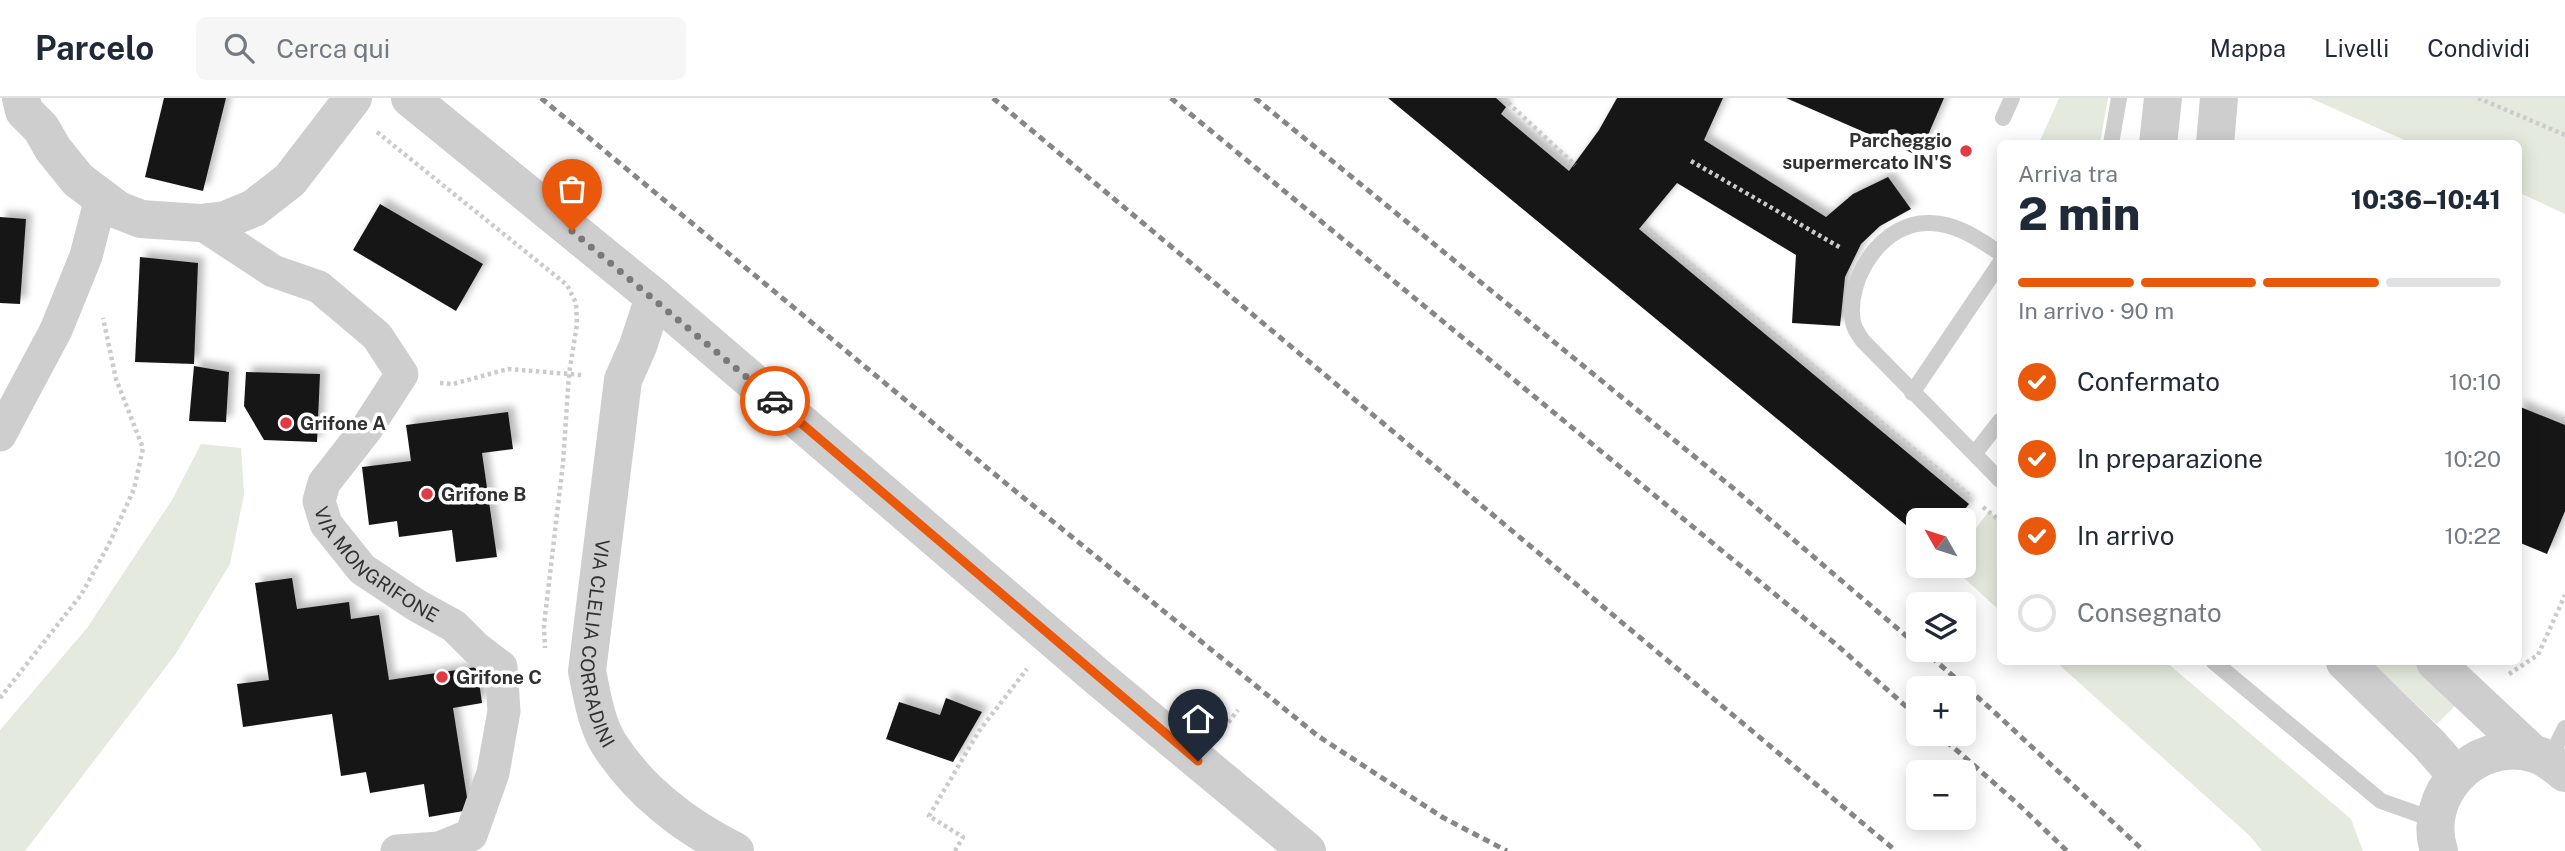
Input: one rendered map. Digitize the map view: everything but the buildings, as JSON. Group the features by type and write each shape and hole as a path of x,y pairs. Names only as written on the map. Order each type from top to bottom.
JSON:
{"street":[{"path":"410,98 654,297 1307,851"},
{"path":"2158,140 2163,98"},
{"path":"2215,140 2219,98"},
{"path":"35,108 53,149 78,180 118,210 141,219 200,223 225,220 254,208 290,180 349,102"},
{"path":"0,435 56,330 86,256 102,198"},
{"path":"200,223 273,271 319,287 377,335 402,373"},
{"name":"VIA CLELIA CORRADINI","path":"654,297 638,346 623,380 587,671 594,704 608,743 671,812 703,835 735,851"},
{"name":"VIA MONGRIFONE","path":"397,851 471,843 493,773 504,711 501,667 476,648 454,626 416,605 362,569 326,524 318,501 324,483 367,428 402,373"},
{"path":"2348,665 2429,744 2456,775"},
{"path":"2438,665 2473,697 2553,754"},
{"path":"2437,836 2446,788 2456,775 2472,762 2491,753 2511,751 2553,754"}],"lane":[{"path":"2003,118 2012,98"},
{"path":"2112,140 2119,98"},
{"path":"1997,251 1959,228 1929,223 1902,228 1878,247 1866,262 1851,302 1853,326 1863,341 1997,477"},
{"path":"1912,393 1997,267"},
{"path":"1975,453 1997,425"},
{"path":"2218,665 2381,801 2437,836"}],"path":[{"path":"1503,98 1574,165"},
{"path":"2478,98 2565,135"},
{"path":"349,102 567,285 576,303 577,324 569,374 563,463 544,625 546,659"},
{"path":"1691,161 1842,248"},
{"path":"1643,225 1997,518"},
{"path":"0,698 80,595 134,489 143,448 116,379 86,256"},
{"path":"402,373 426,382 453,384 508,369 623,380"},
{"path":"2473,697 2538,655 2565,595"},
{"path":"955,851 963,837 929,816 979,731 1052,637"}],"shaded area":[{"path":"2059,98 2108,98 2101,140 2040,140"},
{"path":"2310,98 2565,98 2565,214 2522,194 2522,140 2404,140"},
{"path":"201,444 241,448 244,494 230,564 175,655 25,851 0,851 0,730 87,628 172,500"},
{"path":"1989,511 1997,518 1997,608 1964,578 1976,578 1976,528"},
{"path":"2059,665 2170,665 2351,819 2363,851 2262,851 2250,836"},
{"path":"2374,665 2420,665 2459,702 2437,724"}],"railway":[{"path":"541,98 1009,486 1318,736 1442,817 1507,851"},
{"path":"993,98 1896,851"},
{"path":"1171,98 1838,646 1906,706"},
{"path":"1255,98 1733,488 1906,636"},
{"path":"1937,662 2144,851"},
{"path":"1952,746 2067,851"}],"way so far":[{"path":"572,231 775,401"}],"place":[{"name":"Parcheggio supermercato IN'S","path":"1966,151"},
{"name":"Grifone A","path":"286,423"},
{"name":"Grifone B","path":"427,494"},
{"name":"Grifone C","path":"442,677"}],"route":[{"path":"775,401 1198,761"}]}
